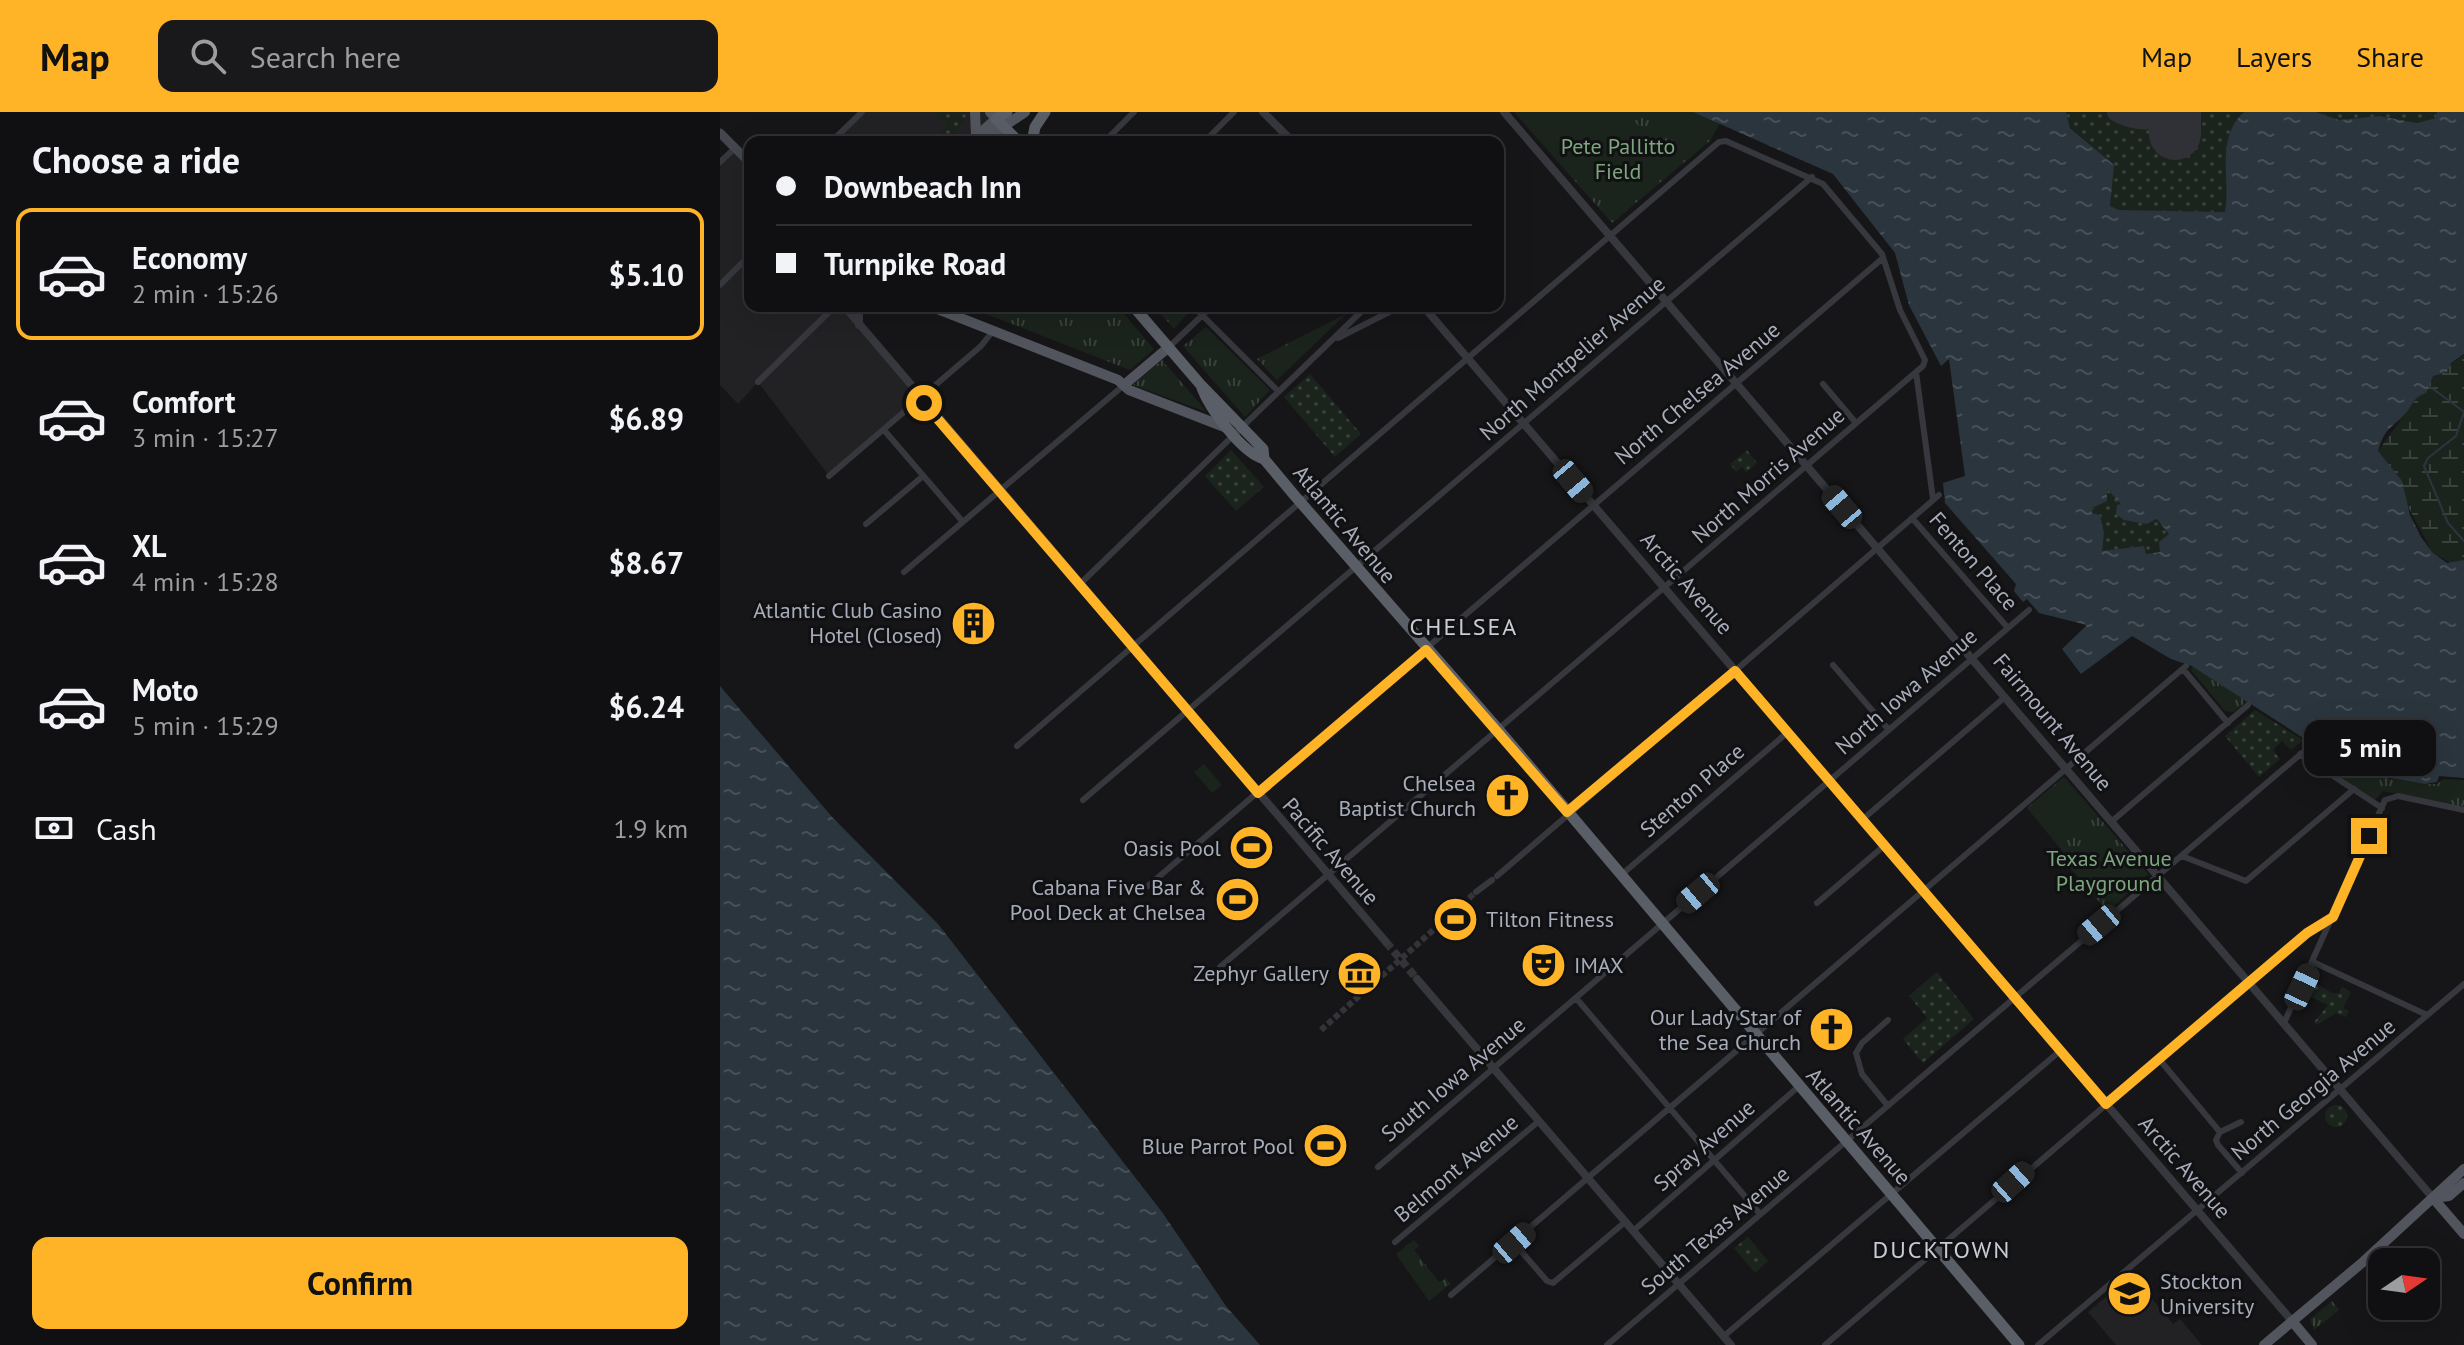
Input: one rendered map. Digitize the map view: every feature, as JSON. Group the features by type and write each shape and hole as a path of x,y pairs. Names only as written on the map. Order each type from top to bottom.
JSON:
{"highway":[{"path":"1007,112 996,118 1013,136"},
{"path":"1033,136 1045,112"},
{"name":"Atlantic Avenue","path":"1138,312 1237,430 1263,449 1264,459 1426,650 1498,729 2019,1345"}],"main road":[{"path":"975,112 976,136"},
{"path":"980,136 996,118 1025,112"},
{"path":"720,133 744,157"},
{"path":"945,312 1237,430"},
{"path":"1124,385 1169,347"},
{"path":"2264,1345 2464,1169"},
{"path":"2433,1198 2449,1196 2464,1183"},
{"name":"Fairmount Avenue","path":"2433,1198 2464,1234"},
{"name":"Arctic Avenue","path":"2292,1321 2312,1345"}],"street":[{"path":"837,136 862,112"},
{"path":"1110,136 1134,112"},
{"path":"1210,136 1234,112"},
{"path":"1263,112 1287,136"},
{"name":"Fairmount Avenue","path":"1504,112 2433,1198"},
{"path":"1017,746 1719,142 1726,141 1823,184 1883,258 1900,310 1925,360 1916,372 1932,501"},
{"path":"720,162 735,148"},
{"name":"North Montpelier Avenue","path":"1083,800 1812,177"},
{"name":"North Chelsea Avenue","path":"1148,886 1883,258"},
{"path":"720,285 744,261"},
{"path":"758,382 829,312"},
{"name":"Pacific Avenue","path":"848,312 1386,942"},
{"path":"859,312 859,326"},
{"path":"1199,312 1278,391"},
{"path":"1169,347 1207,312"},
{"path":"1080,584 1361,312"},
{"path":"1331,341 1389,312"},
{"name":"Arctic Avenue","path":"1428,312 2292,1321"},
{"path":"829,476 981,346 993,331"},
{"name":"North Morris Avenue","path":"1220,967 1916,372"},
{"path":"1823,384 1856,423"},
{"path":"904,572 1124,385"},
{"path":"884,430 963,522"},
{"path":"866,524 923,476"},
{"path":"1476,892 1939,495"},
{"name":"Fenton Place","path":"1912,518 2008,628"},
{"name":"North Iowa Avenue","path":"1661,925 2029,610"},
{"path":"1833,665 1889,730"},
{"path":"1451,1295 2184,667 2228,723"},
{"path":"1863,819 2005,697"},
{"path":"2111,822 2248,705"},
{"name":"Stenton Place","path":"1620,876 1788,732"},
{"name":"South Texas Avenue","path":"1607,1345 2309,747"},
{"path":"2300,754 2382,808"},
{"path":"2182,856 2246,881 2354,789"},
{"path":"2284,1023 2390,796 2464,810"},
{"path":"1817,903 1885,845"},
{"path":"1825,1345 2312,929 2333,917"},
{"name":"South Iowa Avenue","path":"1378,1167 1661,925"},
{"path":"2313,962 2427,1015"},
{"path":"1417,979 1728,1342 1891,1195 2060,1051"},
{"name":"North Georgia Avenue","path":"2038,1345 2464,984"},
{"path":"1576,998 1760,1214"},
{"path":"1888,1020 1862,1043 1856,1053 1862,1074 1888,1106"},
{"path":"2159,1059 2220,1132"},
{"name":"Spray Avenue","path":"1633,1231 1798,1087"},
{"name":"Belmont Avenue","path":"1395,1242 1539,1121"},
{"path":"2241,1122 2220,1132 2216,1140 2242,1173"},
{"path":"1514,1243 1547,1281 1553,1283 1625,1222"}],"shaded area":[{"path":"862,112 990,112 996,119 977,136 837,136"},
{"path":"735,148 744,157 744,312 849,312 920,398 829,476 758,382 738,404 720,385 720,162"},
{"name":"Stockton University","path":"2132,1275 2173,1324 2180,1319 2202,1345 2116,1345 2088,1312"}],"green space":[{"path":"935,112 966,112 967,116 954,136 937,136 947,125"},
{"name":"Pete Pallitto Field","path":"1514,112 1693,112 1720,123 1710,141 1612,223"},
{"path":"1531,112 1626,112 1666,156 1611,205 1578,162 1549,138 1530,116"},
{"path":"1650,112 1684,112 1705,121 1700,143 1696,146 1650,124"},
{"path":"2066,112 2244,112 2228,139 2226,212 2119,210 2110,206 2113,165 2070,127"},
{"path":"2316,112 2437,112 2436,118 2417,123 2379,116 2339,120"},
{"path":"981,312 1122,312 1154,349 1130,370"},
{"path":"1159,312 1187,312 1174,329"},
{"path":"1346,314 1277,380 1257,359"},
{"path":"1206,327 1270,390 1245,417 1183,346"},
{"path":"2464,355 2464,570 2433,553 2378,451 2433,376"},
{"path":"1162,360 1207,412 1133,385"},
{"path":"1310,374 1361,434 1335,457 1284,397"},
{"path":"1231,450 1264,487 1236,511 1205,476"},
{"path":"1747,450 1757,463 1746,472 1742,467 1736,472 1730,464"},
{"path":"2106,488 2124,503 2125,519 2147,524 2157,519 2169,534 2160,552 2146,554 2143,546 2101,552 2104,533 2100,515 2092,513 2092,509 2108,495"},
{"path":"2193,666 2247,701 2233,712 2225,711 2191,670"},
{"path":"2255,710 2303,740 2291,750 2282,741 2273,750 2280,759 2259,777 2225,736"},
{"path":"2315,747 2358,774 2426,784 2437,784 2444,779 2464,780 2464,808 2383,791 2375,800 2311,758 2307,754"},
{"path":"1204,764 1222,785 1212,793 1194,772"},
{"name":"Texas Avenue Playground","path":"2064,777 2148,874 2108,912 2065,862 2068,858 2027,808"},
{"path":"2065,781 2089,809 2053,839 2030,811"},
{"name":"Oasis Pool","path":"1251,832 1269,852 1253,866 1235,845"},
{"path":"2121,871 2123,888 2093,892 2092,874"},
{"name":"Cabana Five Bar & Pool Deck at Chelsea","path":"1236,876 1256,899 1253,902 1259,909 1243,922 1215,894"},
{"path":"1937,972 1974,1019 1923,1063 1903,1039 1927,1018 1909,996"},
{"path":"2313,982 2332,993 2339,993 2342,987 2351,992 2343,1008 2349,1011 2346,1017 2336,1013 2317,1025 2314,1022 2328,1005 2309,996"},
{"path":"2336,1105 2347,1116 2336,1127 2325,1116"},
{"path":"1748,1237 1768,1261 1755,1273 1734,1248"},
{"path":"1414,1240 1419,1246 1414,1250 1439,1282 1446,1278 1450,1284 1429,1301 1396,1254"},
{"path":"2332,1301 2339,1310 2314,1330 2310,1319"}],"water":[{"path":"1693,112 2066,112 2070,128 2114,165 2110,206 2119,210 2225,212 2227,147 2235,123 2244,112 2316,112 2339,120 2379,116 2417,123 2436,118 2437,112 2464,112 2464,354 2451,363 2447,372 2433,376 2426,393 2416,399 2386,433 2378,451 2402,481 2410,515 2433,553 2447,563 2464,560 2464,778 2439,776 2437,782 2425,784 2356,772 2192,666 2171,659 2132,636 2081,674 2062,649 2087,625 2039,613 2027,599 2023,602 2014,591 2016,584 1945,503 1943,483 1965,476 1949,359 1941,366 1909,305 1895,253 1833,174","holes":["2107,489 2121,504 2117,505 2116,514 2124,520 2147,524 2157,519 2169,534 2159,542 2160,552 2146,554 2144,546 2102,551 2104,533 2100,515 2092,513 2092,508 2107,501"]},
{"path":"720,686 833,818 938,924 1162,1212 1226,1306 1260,1345 720,1345"}],"waterway":[{"path":"2429,386 2463,411"},
{"path":"2464,412 2456,436 2428,458 2424,466 2448,523 2464,541"}],"taxiway":[{"path":"2117,112 2144,120 2171,112"}],"runway":[{"path":"2175,112 2175,134"}],"tunnel":[{"path":"1321,1030 1476,892"},
{"path":"1386,942 1417,979"}],"place":[{"name":"Atlantic Club Casino Hotel (Closed)","path":"973,623"},
{"name":"Chelsea Baptist Church","path":"1507,796"},
{"name":"Oasis Pool","path":"1252,848"},
{"name":"Cabana Five Bar & Pool Deck at Chelsea","path":"1237,900"},
{"name":"Tilton Fitness","path":"1455,919"},
{"name":"IMAX","path":"1543,965"},
{"name":"Zephyr Gallery","path":"1360,973"},
{"name":"Our Lady Star of the Sea Church","path":"1832,1030"},
{"name":"Blue Parrot Pool","path":"1325,1146"},
{"name":"Stockton University","path":"2129,1294"}],"district":[{"name":"CHELSEA","path":"1464,626"},
{"name":"DUCKTOWN","path":"1942,1249"}],"route":[{"path":"924,403 1258,793 1426,650 1455,679 1567,812 1735,671 2106,1104 2307,933 2333,917 2369,836"}]}
